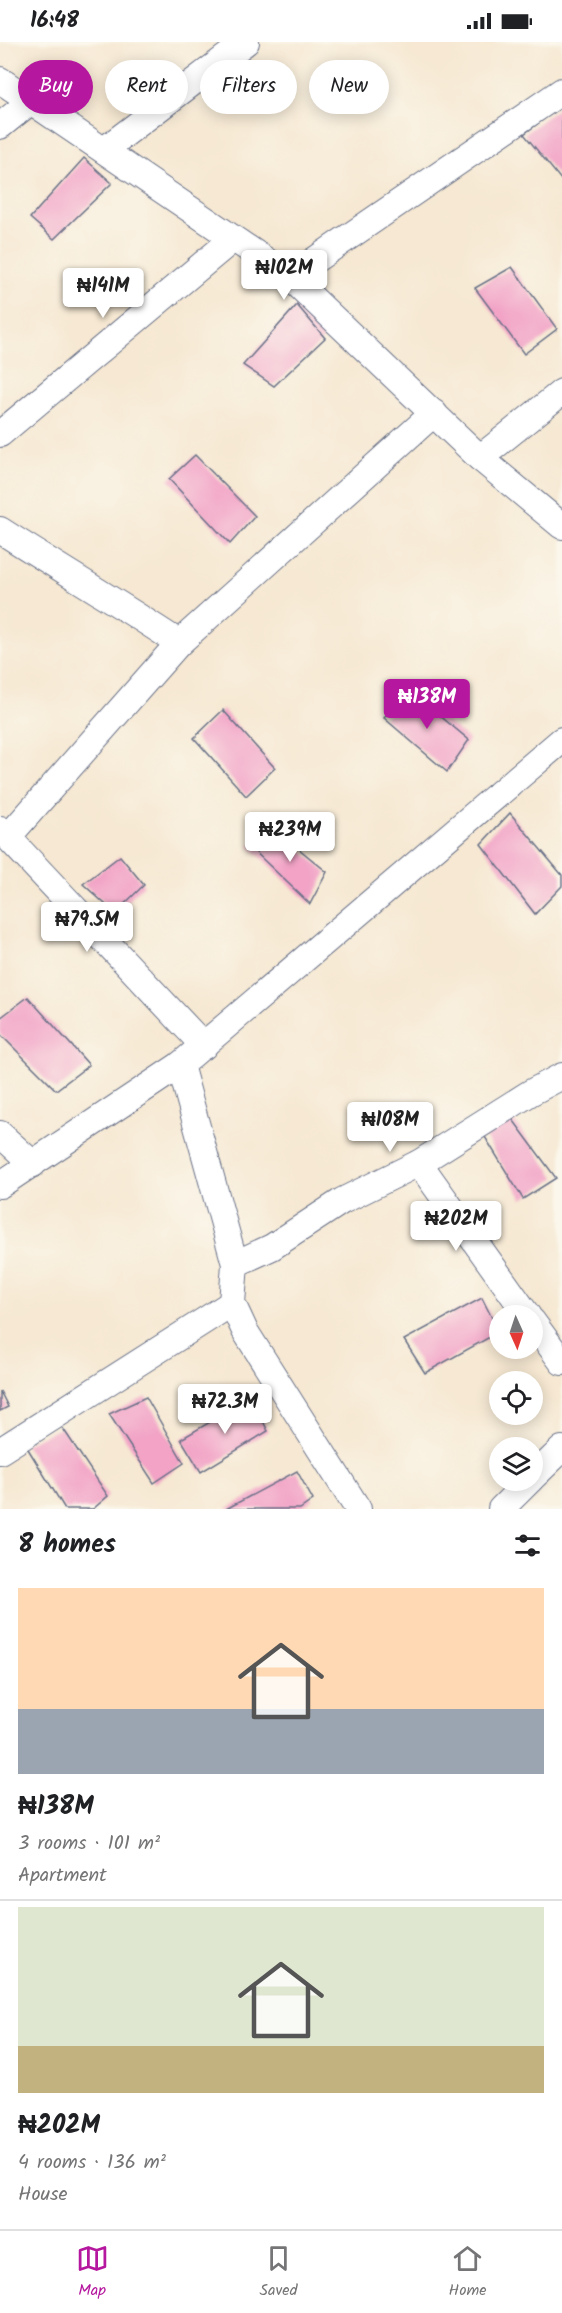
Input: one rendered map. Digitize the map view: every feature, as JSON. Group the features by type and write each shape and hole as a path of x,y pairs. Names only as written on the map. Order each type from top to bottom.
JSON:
{"street":[{"path":"104,150 246,42"},
{"path":"0,80 18,93"},
{"path":"290,277 562,91"},
{"path":"0,126 18,111"},
{"path":"50,114 290,277 480,458 562,526"},
{"path":"0,434 233,238"},
{"path":"480,458 562,392"},
{"path":"204,1046 4,833 179,643 434,413"},
{"path":"0,530 65,572 113,599 179,643"},
{"path":"0,1185 180,1065 204,1046 562,740"},
{"path":"180,1065 235,1264 232,1303 245,1331 358,1509"},
{"path":"235,1264 272,1246 342,1201 419,1163 530,1093 562,1076"},
{"path":"0,1134 33,1164"},
{"path":"419,1163 520,1305"},
{"path":"0,1451 232,1303"},
{"path":"543,1336 562,1362"},
{"path":"543,1467 562,1449"},
{"path":"501,1509 519,1491"}],"building":[{"path":"562,107 562,181 524,134"},
{"path":"84,158 112,183 54,239 30,218"},
{"path":"512,267 557,329 524,354 475,288"},
{"path":"297,305 325,338 274,386 243,365"},
{"path":"195,455 255,516 230,544 169,479"},
{"path":"409,690 469,740 447,772 384,718"},
{"path":"223,710 275,768 246,796 194,738"},
{"path":"510,813 562,875 562,886 535,914 481,844"},
{"path":"271,826 327,872 310,904 249,846"},
{"path":"120,856 144,885 115,913 83,884"},
{"path":"28,997 89,1065 56,1090 0,1034 0,1018"},
{"path":"511,1117 556,1178 523,1199 485,1137"},
{"path":"482,1298 489,1312 489,1338 425,1373 404,1340"},
{"path":"0,1391 8,1407 0,1411"},
{"path":"146,1397 184,1463 154,1483 109,1414"},
{"path":"251,1398 268,1431 201,1472 181,1439"},
{"path":"62,1427 108,1496 93,1509 65,1509 25,1444"},
{"path":"297,1471 313,1500 300,1509 226,1509"}]}
